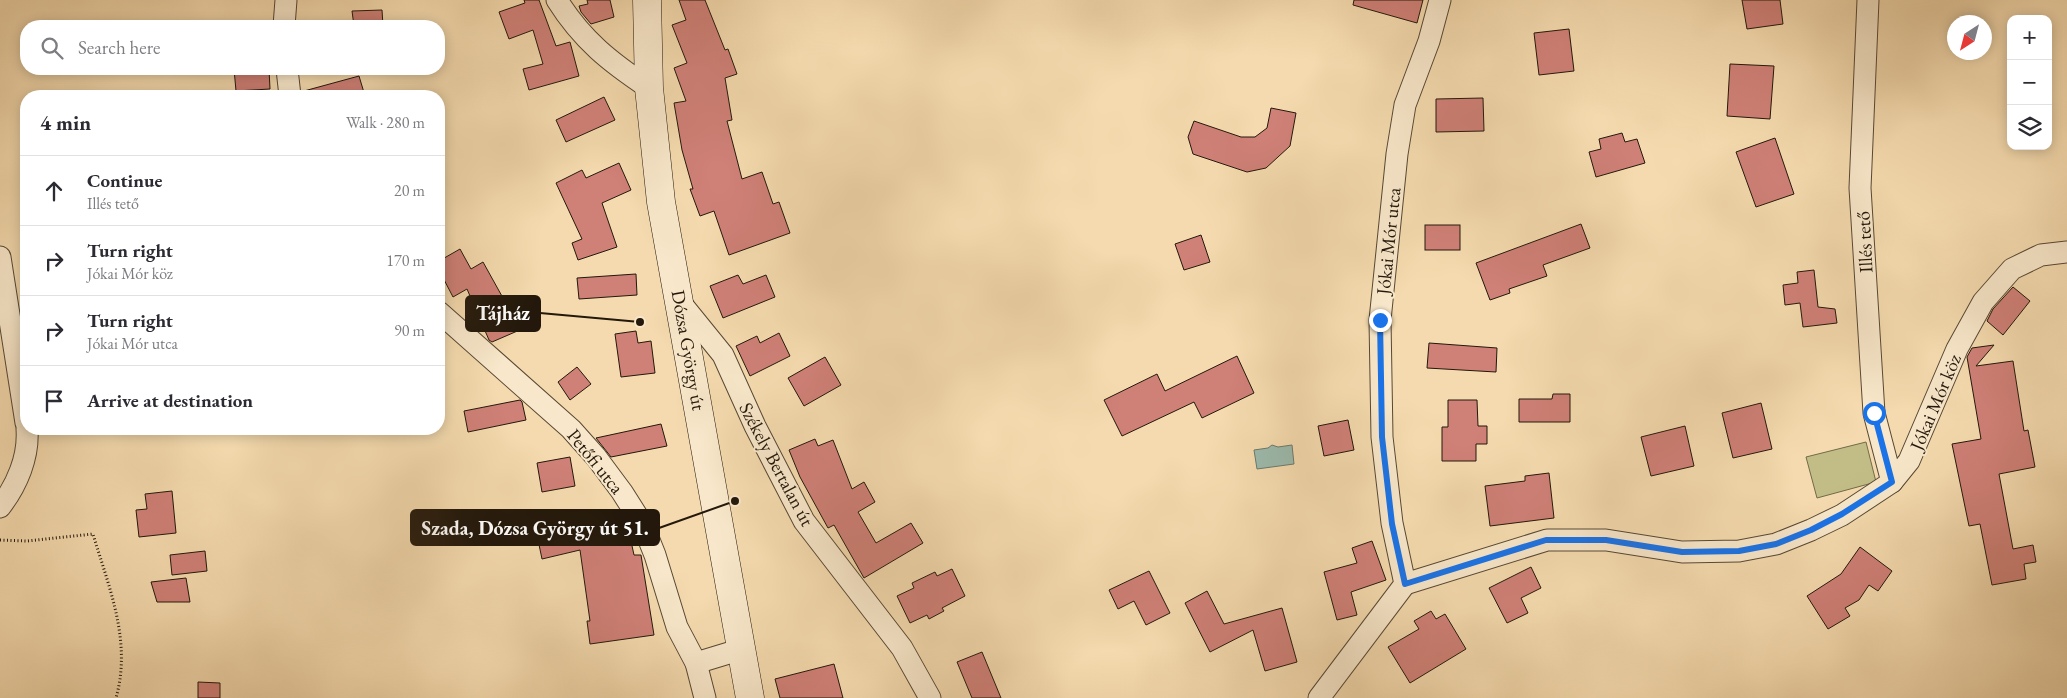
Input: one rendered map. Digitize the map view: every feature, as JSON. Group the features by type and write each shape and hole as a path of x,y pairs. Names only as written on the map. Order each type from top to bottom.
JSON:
{"main road":[{"name":"Dózsa György út","path":"646,0 648,88 661,202 750,698"}],"street":[{"path":"284,20 286,0"},
{"path":"557,0 571,22 592,46 616,66 648,88"},
{"name":"Jókai Mór utca","path":"1405,584 1392,524 1382,437 1380,320 1397,154 1405,105 1429,41 1440,0"},
{"name":"Illés tető","path":"1868,0 1860,188 1874,413 1892,482"},
{"path":"288,75 289,90"},
{"name":"Jókai Mór köz","path":"1405,584 1546,540 1606,540 1682,552 1739,551 1776,544 1811,530 1842,514 1892,482 1909,461 1957,349 1983,302 2012,269 2042,255 2067,252"},
{"path":"0,257 20,385"},
{"name":"Székely Bertalan út","path":"680,302 723,355 755,426 804,521 902,648 930,698"},
{"name":"Petőfi utca","path":"445,317 571,429 596,457 622,492 644,525 658,563 677,627 696,663"},
{"path":"0,508 16,484 24,462 26,435"},
{"path":"1319,698 1405,584"},
{"path":"706,698 696,663 742,649"}],"path":[{"path":"0,540 26,541 93,534 117,612 122,644 123,664 116,698"}],"shaded area":[{"path":"1866,442 1876,482 1817,498 1806,457"},
{"path":"1272,445 1278,447 1292,445 1294,464 1257,469 1254,450 1268,448"}],"building":[{"path":"524,0 539,0 556,46 570,42 579,76 529,90 523,69 543,64 533,30 509,39 499,12 525,3"},
{"path":"587,0 610,0 614,17 591,24 581,12 579,6 588,4"},
{"path":"679,0 705,0 725,50 728,49 737,74 725,78 732,120 727,121 742,179 762,172 773,204 779,202 790,233 729,255 714,211 700,216 690,189 693,189 682,150 674,103 686,101 674,68 687,63 672,25 686,20"},
{"path":"1354,0 1423,0 1417,23 1353,5"},
{"path":"1742,0 1780,0 1783,24 1747,29"},
{"path":"382,10 383,20 353,20 352,11"},
{"path":"1569,29 1574,71 1539,75 1534,33"},
{"path":"1730,64 1774,66 1770,119 1727,116"},
{"path":"235,75 269,75 270,89 236,90"},
{"path":"359,76 363,90 308,90"},
{"path":"604,97 615,120 566,142 556,120"},
{"path":"1483,98 1484,131 1436,132 1436,99"},
{"path":"1271,108 1296,113 1290,146 1266,168 1247,172 1193,154 1188,137 1194,121 1241,137 1255,137 1267,128"},
{"path":"1622,133 1625,142 1637,139 1645,163 1596,177 1589,152 1601,149 1599,139"},
{"path":"1775,138 1794,194 1756,207 1736,152"},
{"path":"619,163 631,190 602,203 617,247 578,260 572,243 582,239 556,183 582,170 586,178"},
{"path":"1581,224 1590,248 1543,265 1547,276 1509,289 1510,293 1490,300 1476,263"},
{"path":"1425,225 1460,225 1460,250 1425,250"},
{"path":"1201,235 1210,262 1184,270 1175,244"},
{"path":"460,249 471,269 483,262 503,298 507,296 522,329 492,342 489,340 467,289 453,297 445,282 445,258"},
{"path":"1814,270 1818,307 1835,309 1837,323 1803,327 1800,303 1785,305 1783,285 1798,283 1797,272"},
{"path":"636,274 637,295 579,299 577,278"},
{"path":"738,275 743,284 766,275 775,297 723,318 710,286"},
{"path":"2013,287 2030,301 2003,335 1987,321 1993,309"},
{"path":"636,331 638,343 651,341 655,373 621,377 615,334"},
{"path":"779,333 790,356 750,376 736,346 757,336 760,343"},
{"path":"1429,343 1497,348 1496,372 1427,368"},
{"path":"1994,345 1976,366 2013,361 2024,431 2028,430 2035,467 1999,474 2013,549 2033,545 2036,562 2024,564 2026,579 1992,585 1980,524 1969,526 1952,444 1981,439 1967,357 1972,348"},
{"path":"1237,356 1254,393 1202,418 1194,402 1122,436 1104,400 1157,374 1165,391"},
{"path":"825,357 841,385 804,406 788,378"},
{"path":"577,367 591,384 570,400 558,382"},
{"path":"1553,394 1570,394 1570,422 1519,422 1519,399 1552,399"},
{"path":"520,400 526,420 468,432 464,411"},
{"path":"1448,400 1477,400 1478,426 1487,426 1487,444 1476,444 1476,461 1442,461 1442,427 1448,427"},
{"path":"1761,403 1772,449 1733,458 1722,413"},
{"path":"1348,420 1354,450 1324,456 1318,426"},
{"path":"661,424 667,446 611,457 596,438"},
{"path":"1685,426 1694,466 1651,476 1641,437"},
{"path":"815,439 818,446 833,440 852,489 864,482 875,502 858,512 876,543 911,523 923,543 864,578 834,525 828,528 800,477 789,450"},
{"path":"570,457 575,486 542,492 537,463"},
{"path":"1549,473 1554,518 1490,526 1485,486 1525,481 1525,476"},
{"path":"172,491 176,533 139,537 136,510 147,509 145,494"},
{"path":"622,516 627,523 634,555 641,555 654,635 590,644 587,621 590,621 580,550 542,559 537,535"},
{"path":"1372,541 1386,580 1351,592 1357,615 1337,620 1324,572 1357,563 1352,548"},
{"path":"1860,547 1892,571 1878,591 1869,585 1859,600 1845,608 1850,616 1828,629 1807,596 1841,574"},
{"path":"205,551 207,571 172,575 170,555"},
{"path":"1531,567 1541,588 1521,598 1528,613 1507,623 1489,588"},
{"path":"952,569 965,596 942,608 944,611 929,619 927,615 910,623 897,596 914,588 912,583 935,572 937,576"},
{"path":"1149,571 1170,613 1146,625 1134,601 1118,609 1109,590"},
{"path":"186,578 190,602 157,602 151,582"},
{"path":"1207,591 1224,624 1282,608 1297,662 1265,671 1253,630 1210,652 1185,603"},
{"path":"1431,611 1436,619 1445,614 1466,649 1410,683 1388,647 1419,629 1414,621"},
{"path":"982,652 1001,698 972,698 957,662"},
{"path":"834,664 843,698 780,698 775,679"},
{"path":"198,682 220,683 220,698 198,698"}],"place":[{"name":"Tájház","path":"640,322"},
{"name":"Szada, Dózsa György út 51.","path":"735,501"}],"route":[{"path":"1380,320 1382,437 1392,524 1405,584 1546,540 1606,540 1682,552 1739,551 1776,544 1811,530 1842,514 1892,482 1874,413"}]}
